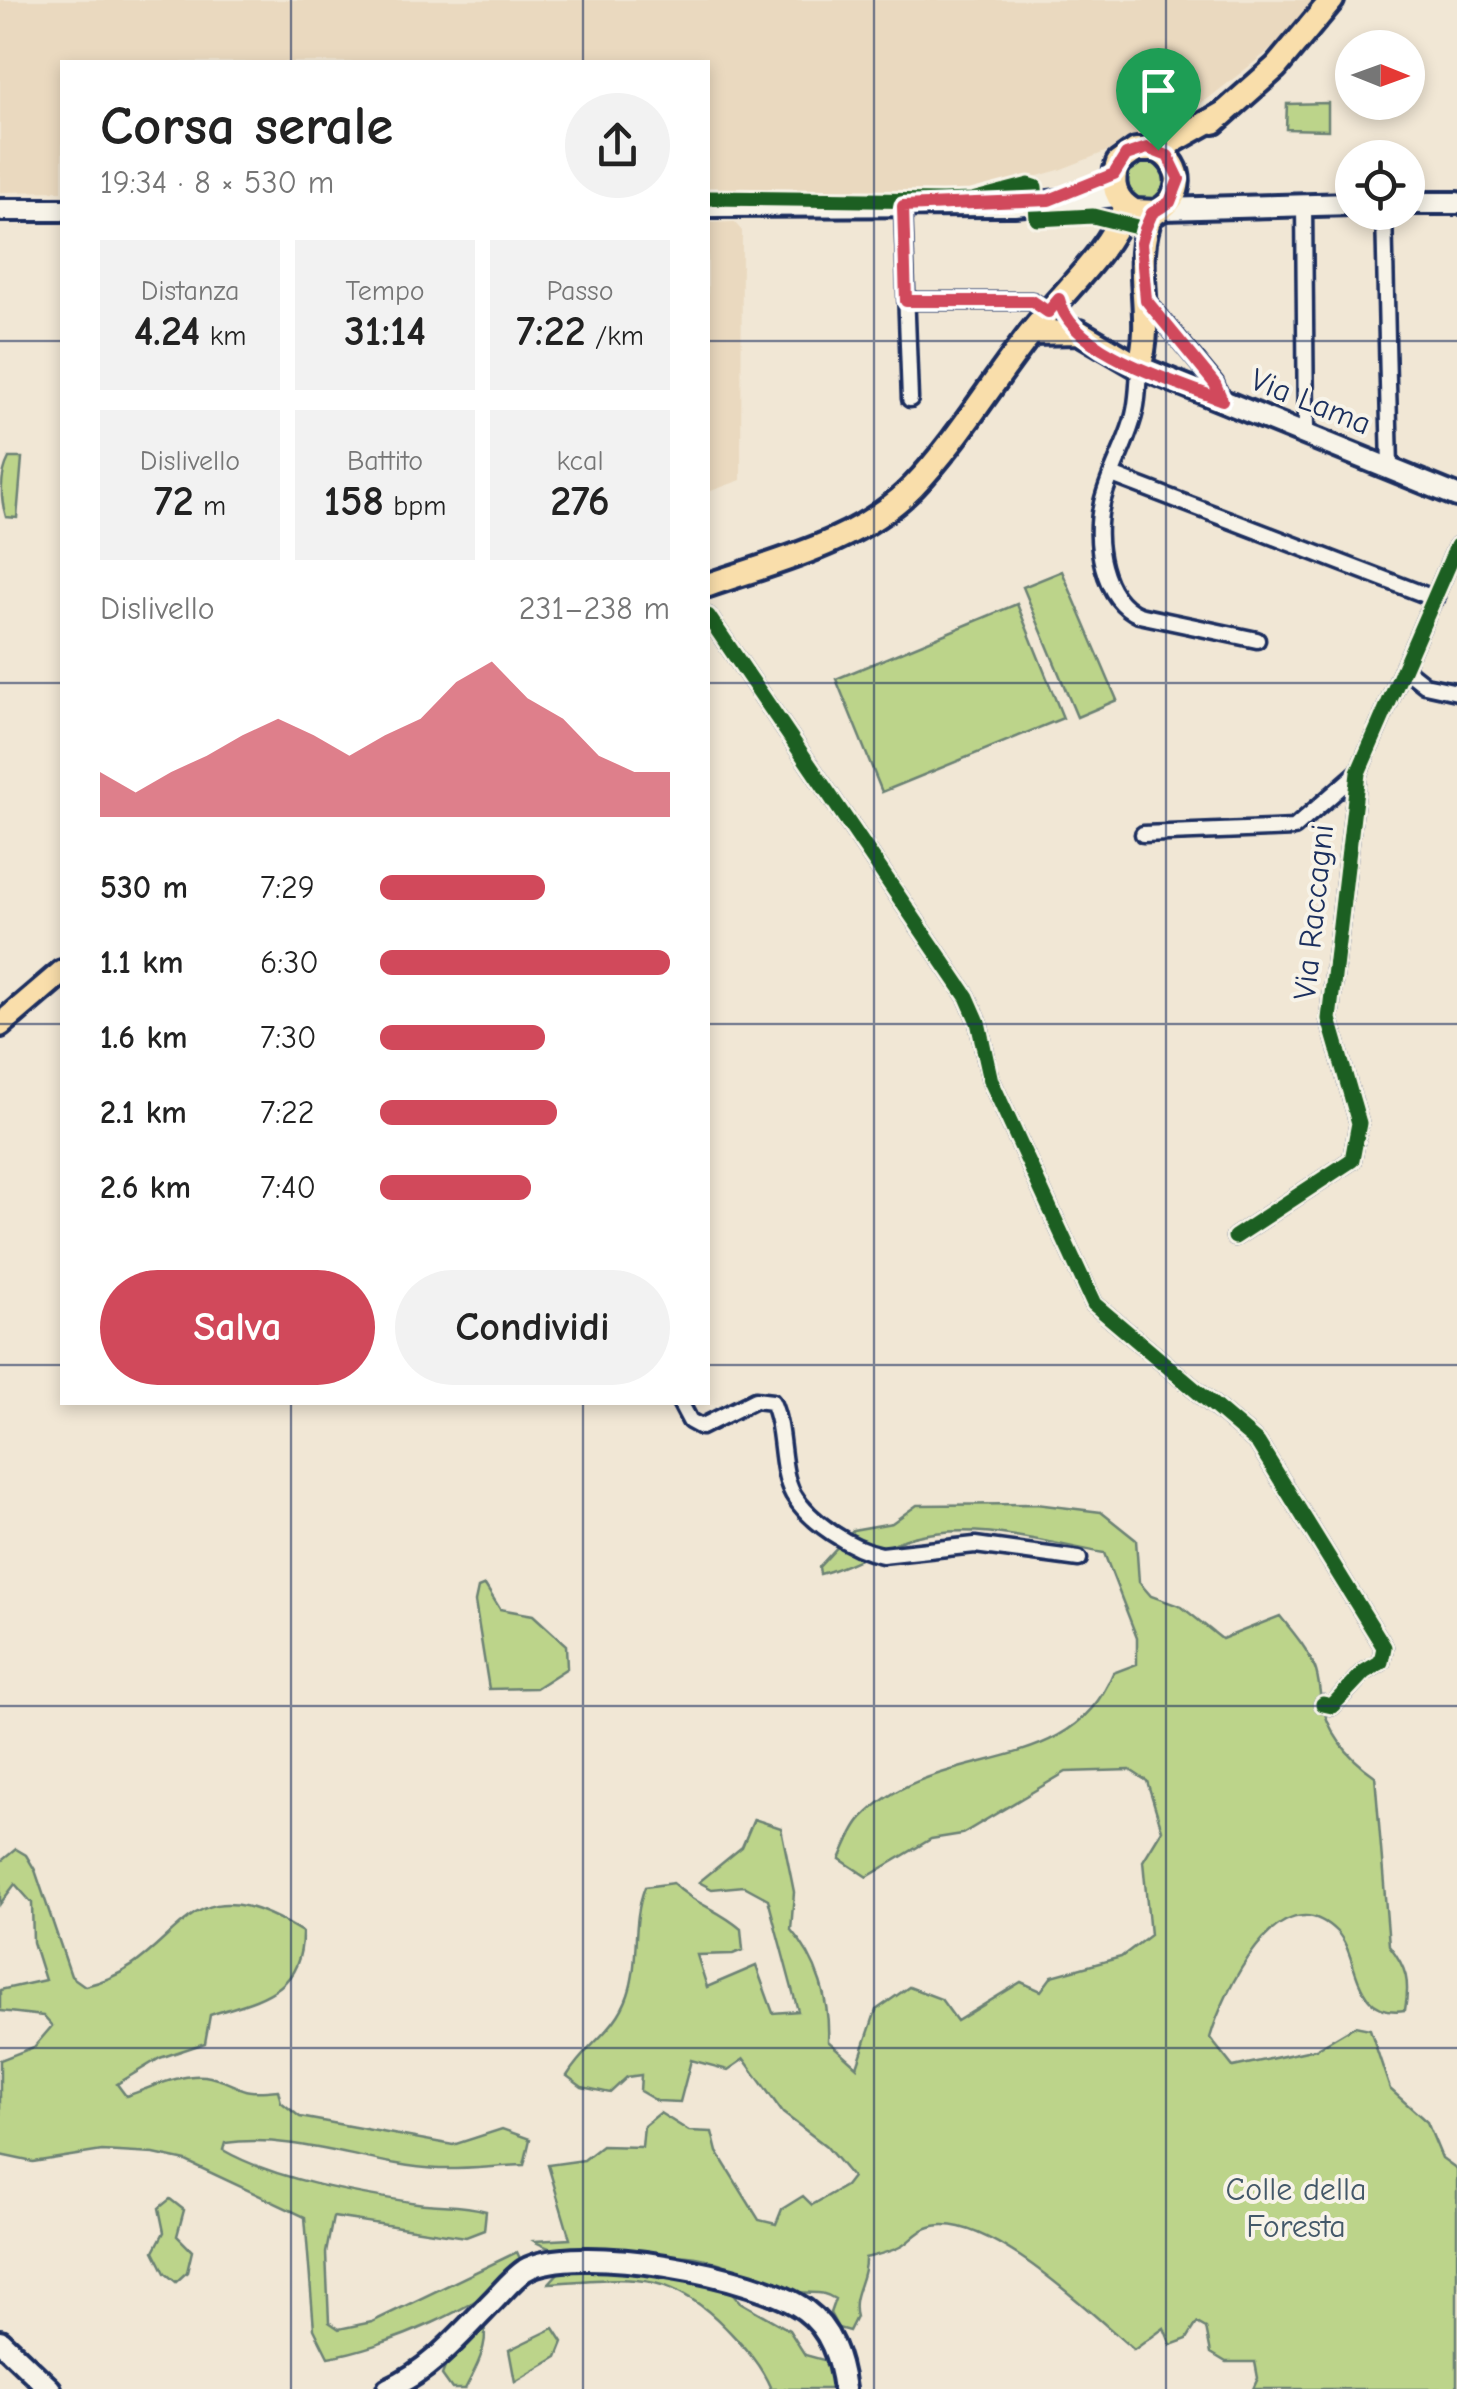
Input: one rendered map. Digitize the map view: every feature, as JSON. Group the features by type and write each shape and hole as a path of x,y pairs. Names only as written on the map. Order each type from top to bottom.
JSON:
{"main road":[{"path":"1166,157 1276,67 1332,0"},
{"path":"710,584 826,544 886,508 912,487 1115,232 1126,155 1147,148 1166,157 1179,179 1142,238 1146,300 1140,367"},
{"path":"710,206 903,206 1049,200 1119,192 1163,205 1335,204"},
{"path":"1425,203 1457,203"},
{"path":"0,210 60,210"},
{"path":"1115,232 1126,231 1142,238"},
{"path":"1053,306 1079,332"},
{"path":"1031,333 1079,332"},
{"name":"Via Lama","path":"1079,332 1140,367 1457,496"},
{"path":"0,1025 60,974"},
{"path":"388,2389 436,2359 525,2270 566,2261 715,2272 778,2294 806,2310 826,2331 840,2363 844,2389"},
{"path":"0,2341 50,2389"}],"street":[{"path":"1304,204 1306,434"},
{"path":"903,206 910,398"},
{"path":"1384,230 1390,469"},
{"path":"1146,300 1215,384 1222,400"},
{"path":"906,301 1032,301 1053,306"},
{"path":"1140,367 1134,418 1102,502 1101,540 1108,584 1124,608 1257,640"},
{"path":"1112,475 1436,599"},
{"name":"Via Raccagni","path":"1235,1236 1352,1160 1357,1143 1355,1099 1330,1019 1358,773 1457,546"},
{"path":"710,619 967,997 978,1022 991,1081 1094,1304 1258,1442 1384,1648 1381,1662 1364,1672 1332,1706 1323,1704"},
{"path":"1406,670 1426,685 1457,692"},
{"path":"1144,834 1294,828 1358,773"},
{"path":"682,1405 690,1421 700,1427 755,1400 772,1402 792,1492 829,1529 869,1553 975,1545 1078,1559"}],"shaded area":[{"path":"0,0 1320,0 1281,41 1209,98 1174,118 1113,149 1059,170 999,187 947,195 710,191 710,60 60,60 60,191 0,192"},
{"path":"734,222 742,231 741,480 710,491 710,223"}],"green space":[{"path":"1328,103 1328,130 1286,129 1287,104"},
{"path":"1146,160 1161,166 1167,181 1161,196 1146,202 1131,196 1125,181 1131,166"},
{"path":"9,458 22,458 17,518 6,517 3,502 3,479"},
{"path":"1062,571 1117,700 1077,717 1023,587"},
{"path":"1017,604 1063,718 882,792 836,679"},
{"name":"Colle della Foresta","path":"1036,1504 1101,1512 1136,1540 1139,1582 1151,1596 1182,1607 1222,1639 1280,1616 1312,1661 1324,1712 1334,1734 1347,1752 1375,1776 1389,1945 1406,1976 1405,2010 1375,2005 1366,1995 1337,1932 1315,1918 1294,1917 1274,1928 1240,1970 1210,2038 1233,2067 1316,2049 1355,2026 1370,2029 1390,2089 1427,2122 1442,2158 1457,2169 1457,2389 1253,2389 1258,2378 1255,2362 1226,2362 1211,2353 1206,2328 1197,2323 1187,2339 1171,2345 1164,2328 1134,2350 1036,2268 977,2233 950,2225 927,2228 898,2248 865,2258 855,2301 856,2317 849,2331 838,2328 830,2313 835,2299 830,2296 785,2289 702,2258 566,2252 534,2241 570,2239 548,2165 584,2160 602,2146 642,2147 644,2126 660,2113 689,2131 712,2132 717,2152 759,2220 776,2224 782,2209 803,2196 812,2205 845,2186 852,2177 826,2146 783,2113 744,2059 728,2070 691,2060 680,2102 657,2101 640,2091 641,2075 627,2077 610,2093 582,2087 567,2076 623,2008 634,1968 638,1914 645,1887 673,1883 741,1929 743,1950 697,1955 707,1987 756,1966 773,2013 798,2011 768,1899 744,1886 712,1889 699,1882 742,1847 754,1819 781,1828 794,1892 791,1930 820,1982 828,2041 857,2067 876,2010 909,1987 941,1999 957,2021 1021,1982 1041,1991 1052,1976 1121,1957 1150,1935 1143,1861 1162,1830 1147,1781 1130,1770 1066,1772 962,1834 931,1839 867,1877 840,1859 858,1822 892,1794 926,1778 1034,1747 1066,1731 1093,1708 1113,1673 1137,1664 1137,1638 1104,1553 1009,1535 960,1531 913,1537 820,1574 819,1567 853,1530 892,1523 917,1505"},
{"path":"485,1585 500,1609 533,1615 566,1645 567,1668 536,1688 489,1689 475,1602 478,1588"},
{"path":"16,1849 26,1855 35,1870 71,1976 85,1986 118,1974 205,1908 230,1904 261,1911 302,1932 295,1968 286,1981 261,1998 210,2015 205,2043 160,2058 117,2084 126,2096 190,2076 210,2077 246,2090 278,2090 281,2102 300,2117 453,2145 502,2129 530,2139 524,2165 450,2169 279,2142 225,2143 223,2150 244,2161 317,2184 486,2211 484,2230 466,2237 333,2217 326,2253 329,2322 339,2329 372,2322 517,2252 522,2263 486,2294 433,2323 376,2345 328,2357 314,2329 305,2217 186,2161 154,2154 102,2151 33,2162 0,2155 0,2060 34,2047 52,2026 43,2016 0,2011 0,1990 45,1980 33,1942 32,1903 15,1884 0,1904 0,1862"},
{"path":"170,2199 184,2210 177,2236 192,2251 187,2272 176,2282 165,2273 154,2251 164,2232 159,2208"},
{"path":"562,2269 651,2269 728,2288 740,2302 789,2330 805,2355 831,2362 844,2389 771,2389 739,2342 705,2308 684,2295 665,2286 624,2279 549,2283"},
{"path":"484,2326 483,2350 465,2389 452,2389 442,2375 447,2362"},
{"path":"554,2328 563,2342 557,2357 515,2382 509,2350"}],"cycle path":[{"path":"710,198 972,200 1029,185 1035,187 1037,219 1093,216 1145,229"},
{"path":"1235,1237 1352,1160 1359,1123 1329,1019 1358,773 1457,546"},
{"path":"710,619 967,997 978,1022 991,1081 1094,1304 1258,1443 1384,1647 1381,1662 1364,1672 1332,1706 1323,1704"}],"route":[{"path":"1136,150 1158,150 1174,164 1179,179 1170,202 1152,213 1141,243 1146,300 1215,384 1222,400 1111,353 1079,332 1061,310 1059,299 1048,312 1032,301 906,301 903,206 1014,205 1049,200 1114,174 1126,155 1136,150"}]}
